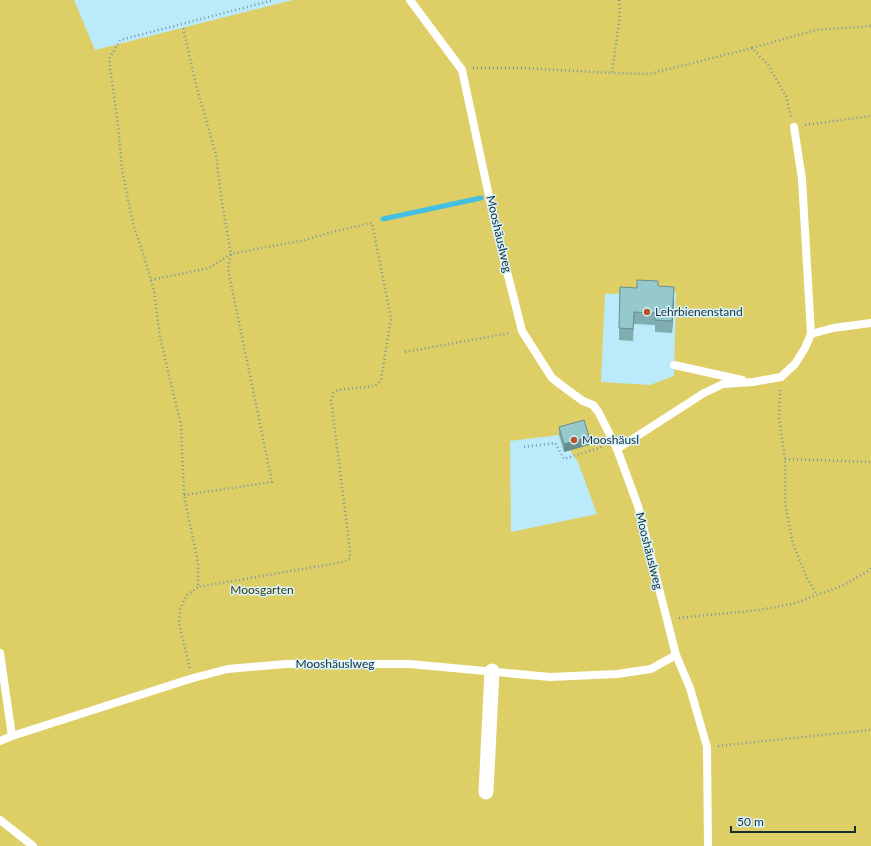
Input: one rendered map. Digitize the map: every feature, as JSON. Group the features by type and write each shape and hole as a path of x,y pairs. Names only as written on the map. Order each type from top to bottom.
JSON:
{"street":[{"path":"486,792 492,671"}],"lane":[{"name":"Mooshäuslweg","path":"410,0 462,70 495,224 522,331 552,378 578,398 593,405 599,413 616,446 638,506 676,655 690,688 708,747 708,846"},
{"path":"616,446 704,393 723,384 754,382 781,377 794,364 805,348 811,334 802,179 794,127"},
{"path":"811,334 833,328 871,323"},
{"path":"674,365 754,382"},
{"path":"0,653 12,736"},
{"name":"Mooshäuslweg","path":"0,741 193,678 228,669 286,664 409,664 550,677 618,674 651,669 676,655"},
{"path":"0,820 33,846"}],"path":[{"path":"198,587 198,563 184,494 181,426 160,337 154,291 144,253 133,224 122,169 109,59 120,40 274,0"},
{"path":"612,73 620,15 619,0"},
{"path":"462,70 480,68 522,68 649,74 816,30 871,26"},
{"path":"183,28 197,88 216,155 222,203 231,254 228,269 272,482 184,494"},
{"path":"752,48 768,65 786,96 794,127 871,116"},
{"path":"151,280 209,268 231,254 305,240 372,223 391,318 381,380 375,386 338,390 333,393 331,400 350,558 343,562 198,587 187,595 180,609 179,624 193,678"},
{"path":"405,352 522,331"},
{"path":"781,377 779,418 785,459 785,503 793,544 807,578 817,595"},
{"path":"524,447 555,443 564,459 616,446"},
{"path":"785,459 871,462"},
{"path":"666,620 758,610 796,603 842,586 868,571 871,567"},
{"path":"708,747 870,730"}],"green space":[{"name":"Moosgarten","path":"0,0 74,0 95,50 293,0 871,0 871,846 0,846","holes":["676,292 674,376 650,385 601,382 605,294","559,435 578,462 597,514 511,532 510,441"]}],"building":[{"name":"Lehrbienenstand","path":"637,280 658,281 658,286 674,287 672,321 655,320 655,313 634,312 633,329 619,328 620,287 637,288"},
{"path":"584,420 589,437 564,444 559,427"}],"waterway":[{"path":"383,219 481,198"}],"place":[{"name":"Lehrbienenstand","path":"647,312"},
{"name":"Mooshäusl","path":"574,440"}]}
